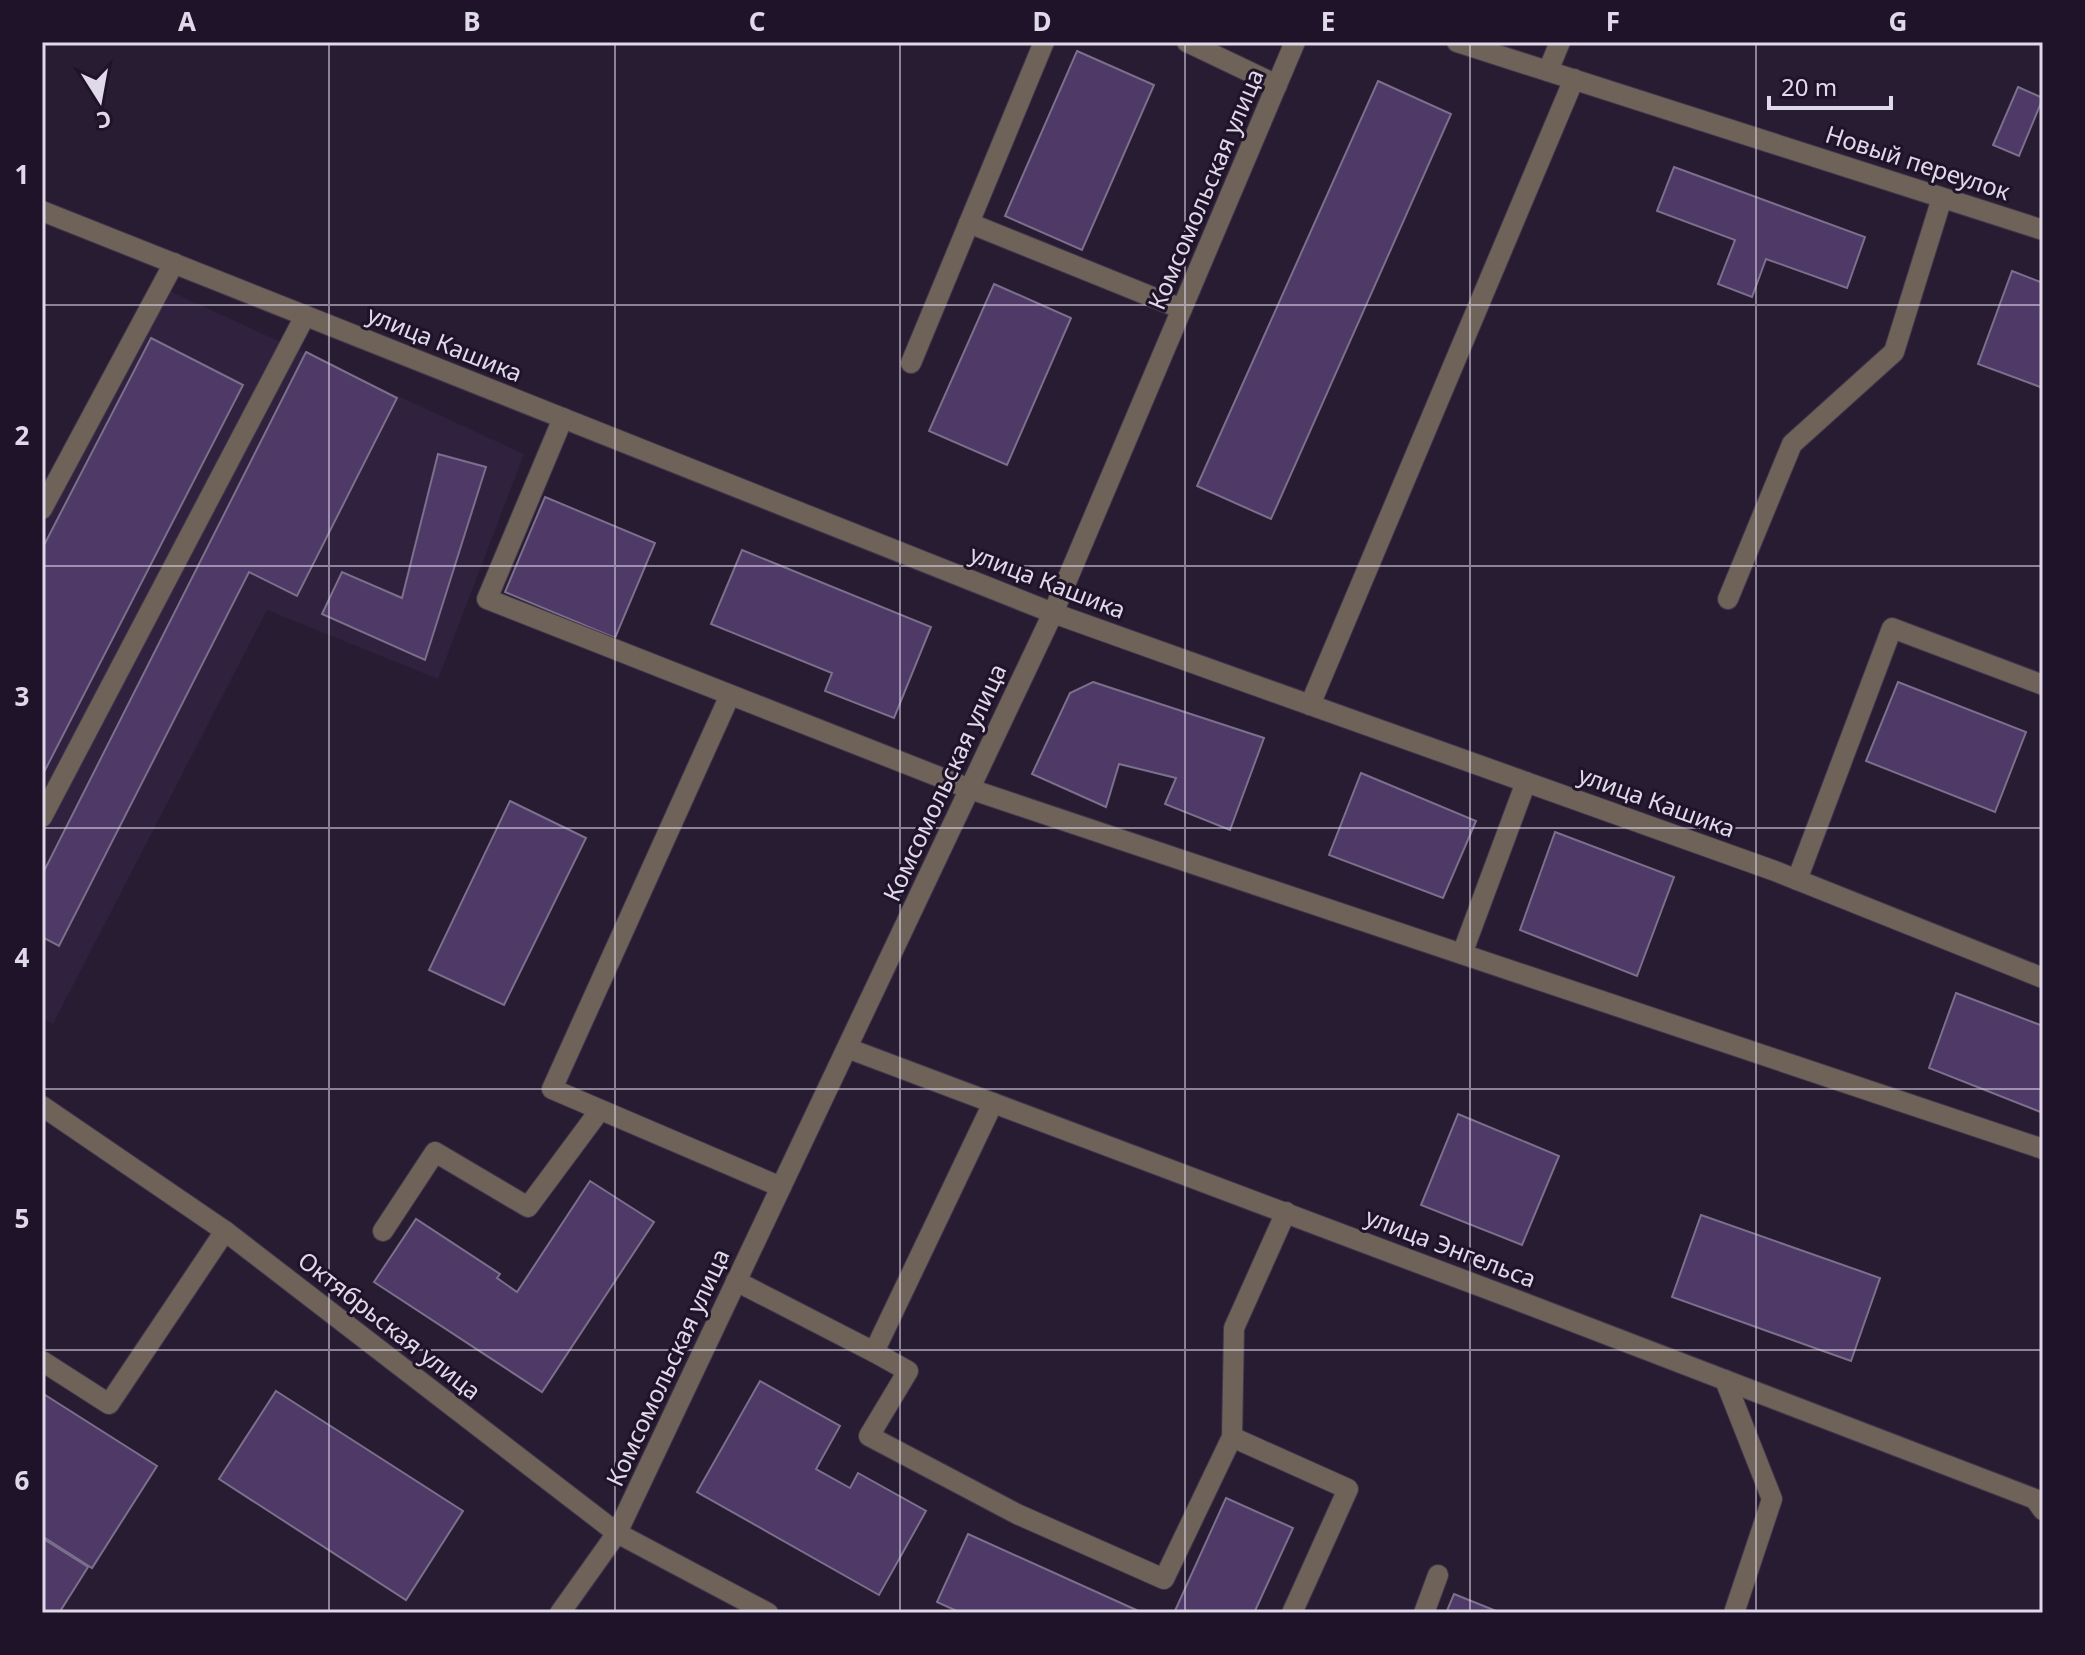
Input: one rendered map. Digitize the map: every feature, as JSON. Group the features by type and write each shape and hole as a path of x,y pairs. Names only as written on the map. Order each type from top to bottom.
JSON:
{"street":[{"path":"911,363 1044,42"},
{"path":"1187,42 1277,85"},
{"name":"Комсомольская улица","path":"560,1613 617,1533 1053,613 1295,42"},
{"name":"Новый переулок","path":"1457,42 2043,230"},
{"path":"1548,71 1560,42"},
{"path":"1310,705 1574,79"},
{"path":"1728,599 1792,444 1894,352 1942,198"},
{"name":"улица Кашика","path":"42,211 1053,613 1797,880 2043,978"},
{"path":"969,223 1182,309"},
{"path":"42,509 174,263"},
{"path":"42,817 305,316"},
{"path":"563,418 487,599 970,789 2043,1149"},
{"path":"1797,880 1892,628 2043,685"},
{"path":"730,695 552,1089 781,1187"},
{"path":"1462,954 1526,782"},
{"name":"улица Энгельса","path":"847,1048 1286,1212 2039,1504"},
{"path":"874,1352 993,1103"},
{"name":"Октябрьская улица","path":"42,1106 225,1231 617,1533 768,1613"},
{"path":"383,1231 435,1152 528,1207 600,1110"},
{"path":"736,1281 908,1371 869,1436 1017,1514 1164,1579 1232,1437 1234,1328 1286,1212"},
{"path":"42,1361 109,1404 225,1231"},
{"path":"1725,1380 1772,1499 1734,1613"},
{"path":"1232,1437 1348,1489 1292,1613"},
{"path":"1424,1613 1438,1575"}],"shaded area":[{"path":"161,287 524,454 438,679 267,610 53,1024 42,1018 42,516"}],"building":[{"path":"1077,51 1154,85 1082,250 1005,216"},
{"path":"1378,81 1451,114 1271,519 1197,486"},
{"path":"2018,87 2043,98 2019,156 1993,145"},
{"path":"1674,167 1865,237 1847,288 1766,259 1752,297 1718,284 1735,240 1657,211"},
{"path":"2012,271 2043,283 2043,388 1978,364"},
{"path":"994,284 1071,318 1007,465 929,431"},
{"path":"151,338 243,385 42,776 42,549"},
{"path":"306,352 397,398 297,596 249,572 59,946 42,937 42,875"},
{"path":"438,454 486,467 425,660 322,614 342,572 402,598"},
{"path":"545,497 655,543 615,638 505,592"},
{"path":"742,550 931,627 894,718 825,691 832,673 711,624"},
{"path":"1093,682 1264,738 1230,830 1165,804 1176,778 1119,764 1106,807 1032,774 1070,693"},
{"path":"1898,682 2026,732 1995,812 1866,761"},
{"path":"1361,773 1476,821 1443,898 1329,855"},
{"path":"510,801 586,838 504,1005 429,970"},
{"path":"1555,832 1674,877 1637,976 1520,930"},
{"path":"1956,993 2043,1026 2043,1113 1929,1068"},
{"path":"1458,1114 1559,1156 1522,1245 1421,1205"},
{"path":"590,1181 654,1222 542,1392 374,1282 416,1219 500,1274 497,1278 517,1292"},
{"path":"1701,1215 1880,1278 1851,1361 1672,1297"},
{"path":"760,1381 840,1426 816,1469 850,1488 858,1473 926,1511 879,1595 697,1492"},
{"path":"276,1391 463,1511 406,1600 219,1479"},
{"path":"42,1393 157,1466 92,1568 42,1536"},
{"path":"1226,1498 1293,1528 1254,1613 1174,1613"},
{"path":"968,1534 1143,1613 961,1613 937,1602"},
{"path":"42,1538 88,1567 59,1613 42,1613"},
{"path":"1454,1594 1501,1613 1446,1613"}]}
